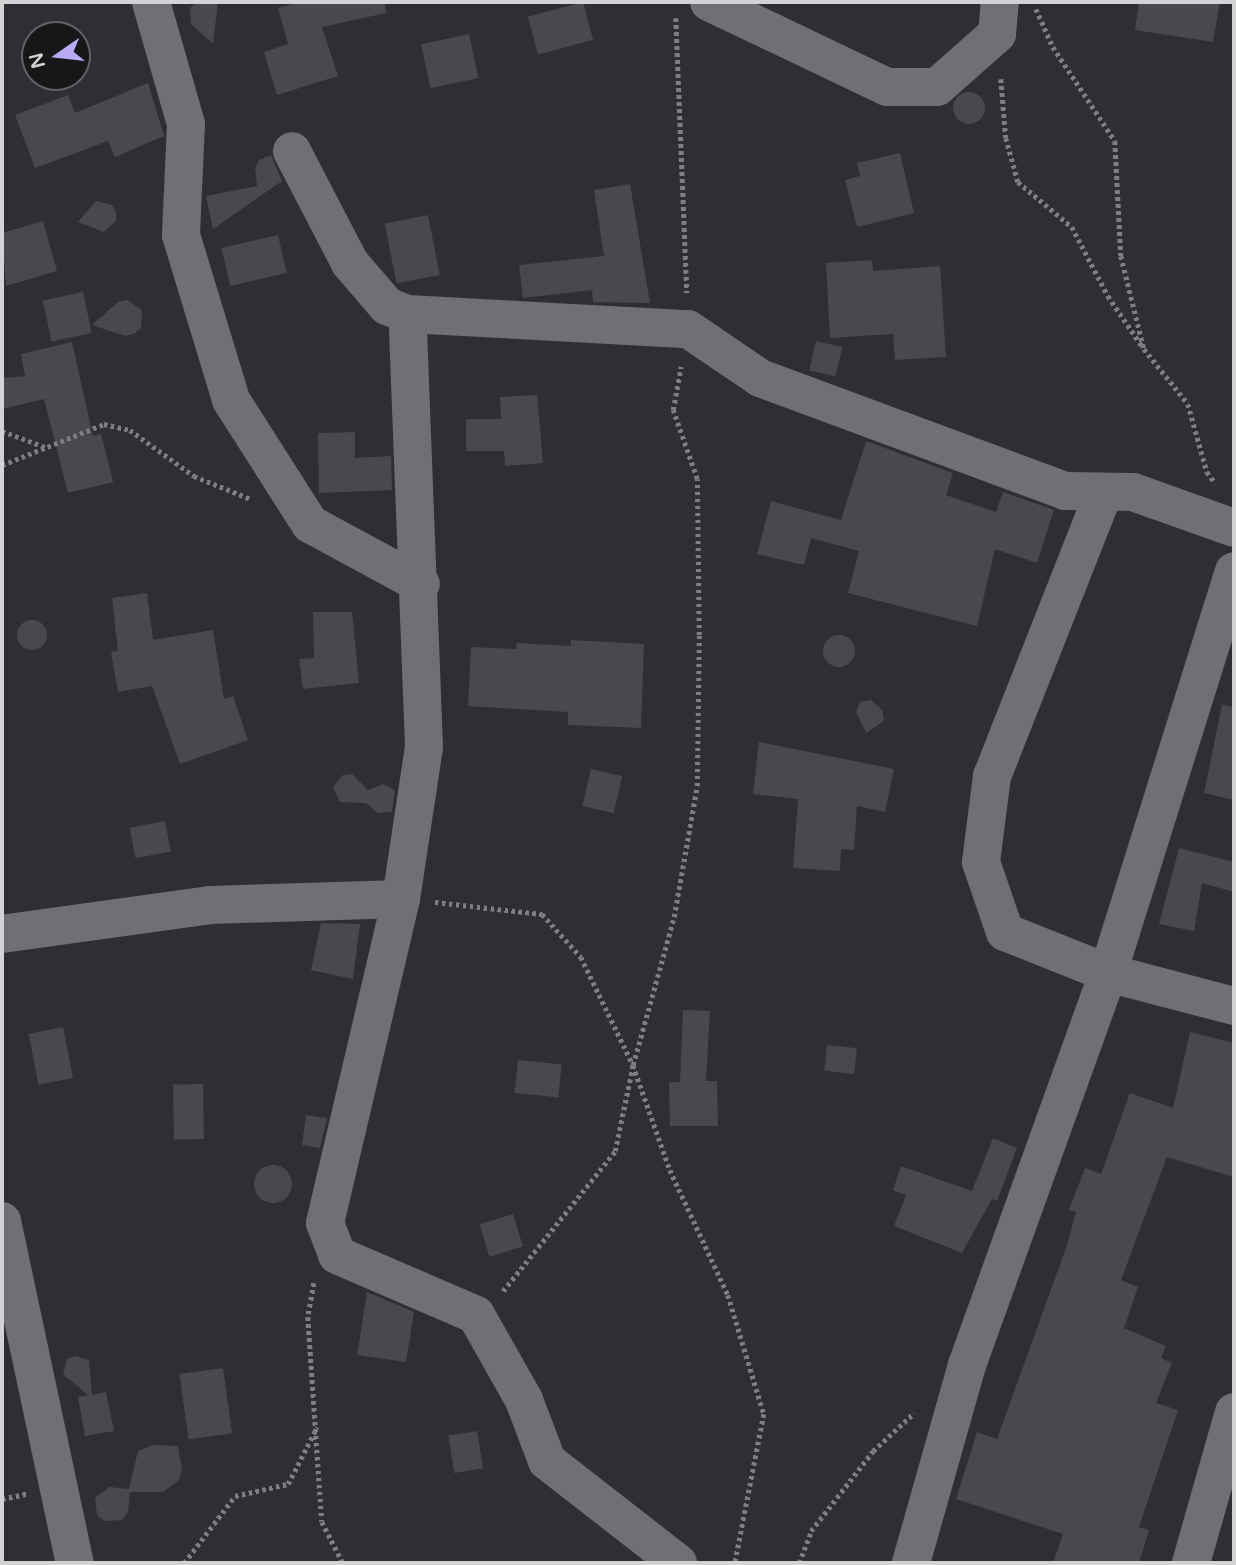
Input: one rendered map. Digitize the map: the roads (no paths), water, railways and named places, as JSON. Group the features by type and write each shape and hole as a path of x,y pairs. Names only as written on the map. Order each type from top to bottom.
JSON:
{"street":[{"path":"150,2 186,124 181,234 231,400 310,524 421,583"},
{"path":"693,9 887,87 937,87 999,18"},
{"path":"292,151 350,262 387,306 407,314 688,329 760,378 1065,491 1133,492 1234,528"},
{"path":"407,314 421,583 424,747 401,898 325,1223 337,1255 476,1315 524,1400 547,1461 678,1563"},
{"path":"1104,492 992,776 981,862 1005,932 1108,973 1234,1006"},
{"path":"911,1563 967,1365 1108,973 1234,571"},
{"path":"2,934 210,905 401,898"},
{"path":"2,1221 75,1563"},
{"path":"1191,1563 1221,1520 1234,1412"}]}
